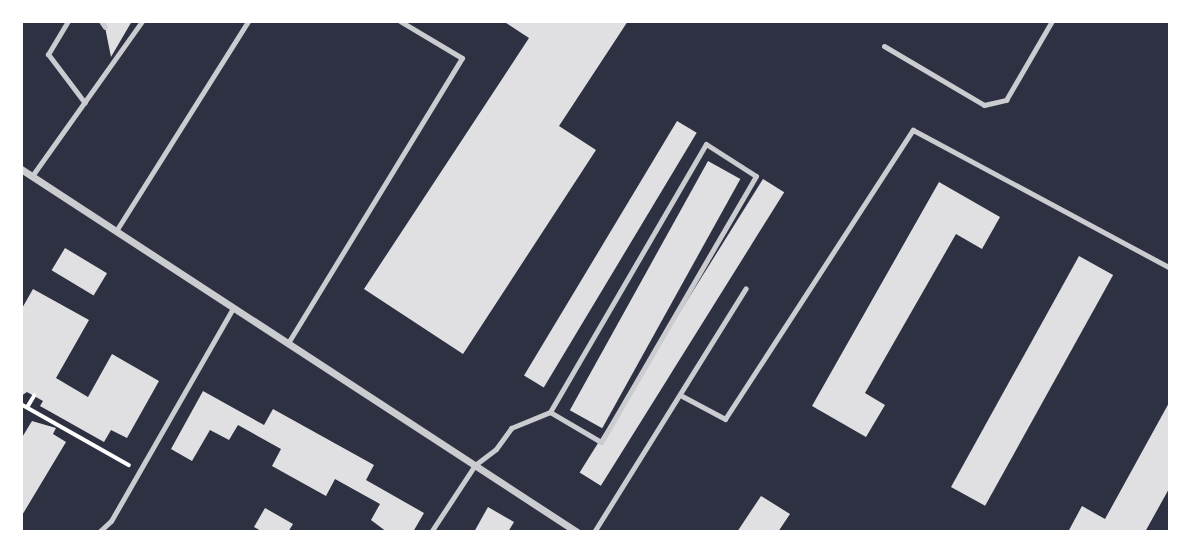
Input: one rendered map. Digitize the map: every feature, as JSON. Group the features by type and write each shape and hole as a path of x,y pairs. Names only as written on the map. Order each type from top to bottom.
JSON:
{"street":[{"path":"21,169 576,532"}],"lane":[{"path":"68,21 48,54 85,103"},
{"path":"101,21 105,27"},
{"path":"116,231 248,21"},
{"path":"288,343 463,58 400,21"},
{"path":"884,46 984,105 1006,100 1052,21"},
{"path":"32,176 139,22"},
{"path":"682,396 725,419 913,130 1170,268"},
{"path":"431,532 475,465 496,449 511,428 550,412 706,144 756,176 601,442 550,412"},
{"path":"594,532 682,396 746,288"},
{"path":"99,532 111,521 233,308"}],"path":[{"path":"29,405 34,396"},
{"path":"21,404 29,405 140,472"}],"building":[{"path":"104,21 132,21 111,57 105,27"},
{"path":"503,21 628,21 559,126 596,150 463,354 364,289 529,38"},
{"path":"677,121 697,133 544,387 524,376"},
{"path":"708,161 740,179 602,428 570,410"},
{"path":"763,179 784,192 601,486 580,472"},
{"path":"939,182 1000,217 982,249 956,234 865,393 885,405 866,437 812,406"},
{"path":"65,248 107,273 94,296 52,270"},
{"path":"1079,256 1113,275 985,506 951,487"},
{"path":"33,289 89,320 56,378 88,397 112,354 159,381 127,438 111,430 104,442 40,406 43,401 27,392 21,396 21,310"},
{"path":"203,391 264,425 273,409 374,465 366,480 424,513 413,532 387,532 371,520 380,504 335,479 326,496 272,466 281,449 238,425 229,440 210,430 192,461 171,449"},
{"path":"1170,401 1170,487 1145,532 1068,532 1082,506 1105,519"},
{"path":"32,421 56,428 53,434 66,442 21,517 21,439"},
{"path":"761,496 790,514 778,532 737,532"},
{"path":"488,507 514,522 508,532 474,532"},
{"path":"265,508 293,524 288,532 263,532 254,527"}]}
